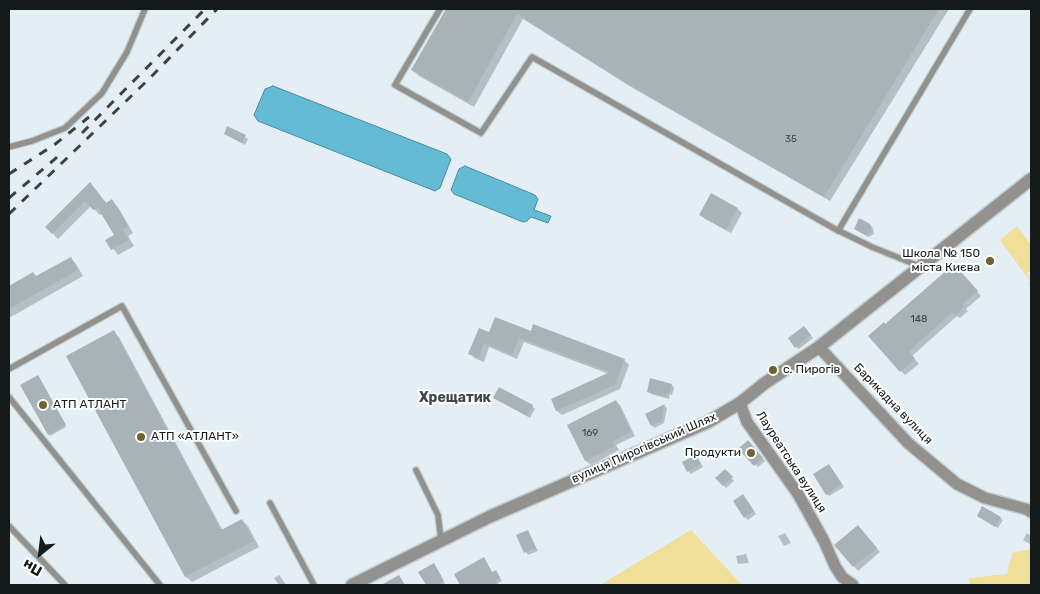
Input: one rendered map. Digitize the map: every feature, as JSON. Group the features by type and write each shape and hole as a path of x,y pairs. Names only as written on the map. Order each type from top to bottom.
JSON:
{"street":[{"name":"вулиця Пирогівський Шлях","path":"352,585 489,517 708,422 740,403 765,383 819,347 1031,179"},
{"name":"Барикадна вулиця","path":"819,347 908,443 957,484 986,498 1031,512"},
{"name":"Лауреатська вулиця","path":"740,403 747,422 798,494 824,541 834,566 842,577 853,585"}],"lane":[{"path":"9,147 32,141 65,128 102,93 127,52 145,9"},
{"path":"440,9 396,85 482,133 532,57 838,231 872,247 921,266"},
{"path":"838,231 970,9"},
{"path":"9,368 122,306 236,511"},
{"path":"9,397 160,585"},
{"path":"416,470 438,515 441,541"},
{"path":"270,503 314,585"},
{"path":"9,526 65,585"}],"shaded area":[{"path":"1017,226 1031,245 1031,270 1027,273 1031,279 1031,287 1028,283 1030,281 1000,240"},
{"path":"691,530 742,585 600,585"},
{"path":"1031,549 1031,585 970,585 969,578 1007,574 1012,553"}],"water":[{"path":"273,86 447,154 451,159 440,188 435,191 258,121 254,115 265,89"},
{"path":"465,166 535,195 538,199 534,210 551,216 548,223 531,217 523,222 454,194 451,190 459,169"}],"building":[{"path":"446,9 939,9 824,197 624,82 517,14 468,102 411,70"},
{"path":"227,126 246,135 242,143 224,134"},
{"path":"90,182 106,203 112,199 128,226 123,230 129,240 111,250 105,240 114,235 98,208 93,210 85,201 52,234 45,227"},
{"path":"711,193 738,208 726,230 699,215"},
{"path":"859,218 870,224 872,232 865,235 854,229"},
{"path":"71,257 78,270 9,309 9,286 33,272 36,276"},
{"path":"954,264 978,291 963,304 965,306 955,315 953,312 909,351 915,359 900,372 868,336 884,322 885,324"},
{"path":"495,317 531,331 533,324 625,359 615,385 556,411 551,399 610,372 519,338 512,355 484,343 479,358 468,354 479,328 489,332"},
{"path":"804,326 811,335 795,348 788,338"},
{"name":"АТП «АТЛАНТ»","path":"114,330 221,530 242,519 254,541 185,577 66,356"},
{"name":"АТП АТЛАНТ","path":"38,375 66,425 48,435 20,385"},
{"path":"650,378 672,384 670,393 667,393 666,397 647,392"},
{"path":"499,387 533,405 527,416 493,398"},
{"path":"616,400 631,432 613,441 615,446 585,461 567,425"},
{"path":"665,404 661,421 651,426 645,414"},
{"name":"Продукти","path":"748,440 763,458 754,466 738,449"},
{"path":"696,455 701,464 687,472 682,462"},
{"path":"829,464 842,484 826,495 813,474"},
{"path":"725,469 733,477 723,486 715,478"},
{"path":"743,494 754,511 744,518 733,501"},
{"path":"982,506 1001,517 995,527 977,516"},
{"path":"858,525 877,548 853,567 834,545"},
{"path":"528,530 536,548 524,553 516,535"},
{"path":"484,557 492,572 496,570 500,578 496,580 497,583 492,585 460,585 454,574"},
{"path":"434,563 444,581 436,585 426,585 418,572"},
{"path":"399,575 405,585 381,585"}],"railway":[{"path":"82,133 205,9"},
{"path":"9,214 150,78 217,9"},
{"path":"9,174 54,145 89,117"},
{"path":"9,198 62,153"}],"place":[{"name":"Школа № 150 міста Києва","path":"990,261"},
{"name":"с. Пирогів","path":"773,370"},
{"name":"АТП АТЛАНТ","path":"43,405"},
{"name":"АТП «АТЛАНТ»","path":"141,437"},
{"name":"Продукти","path":"751,453"}],"district":[{"name":"Хрещатик","path":"455,398"}]}
